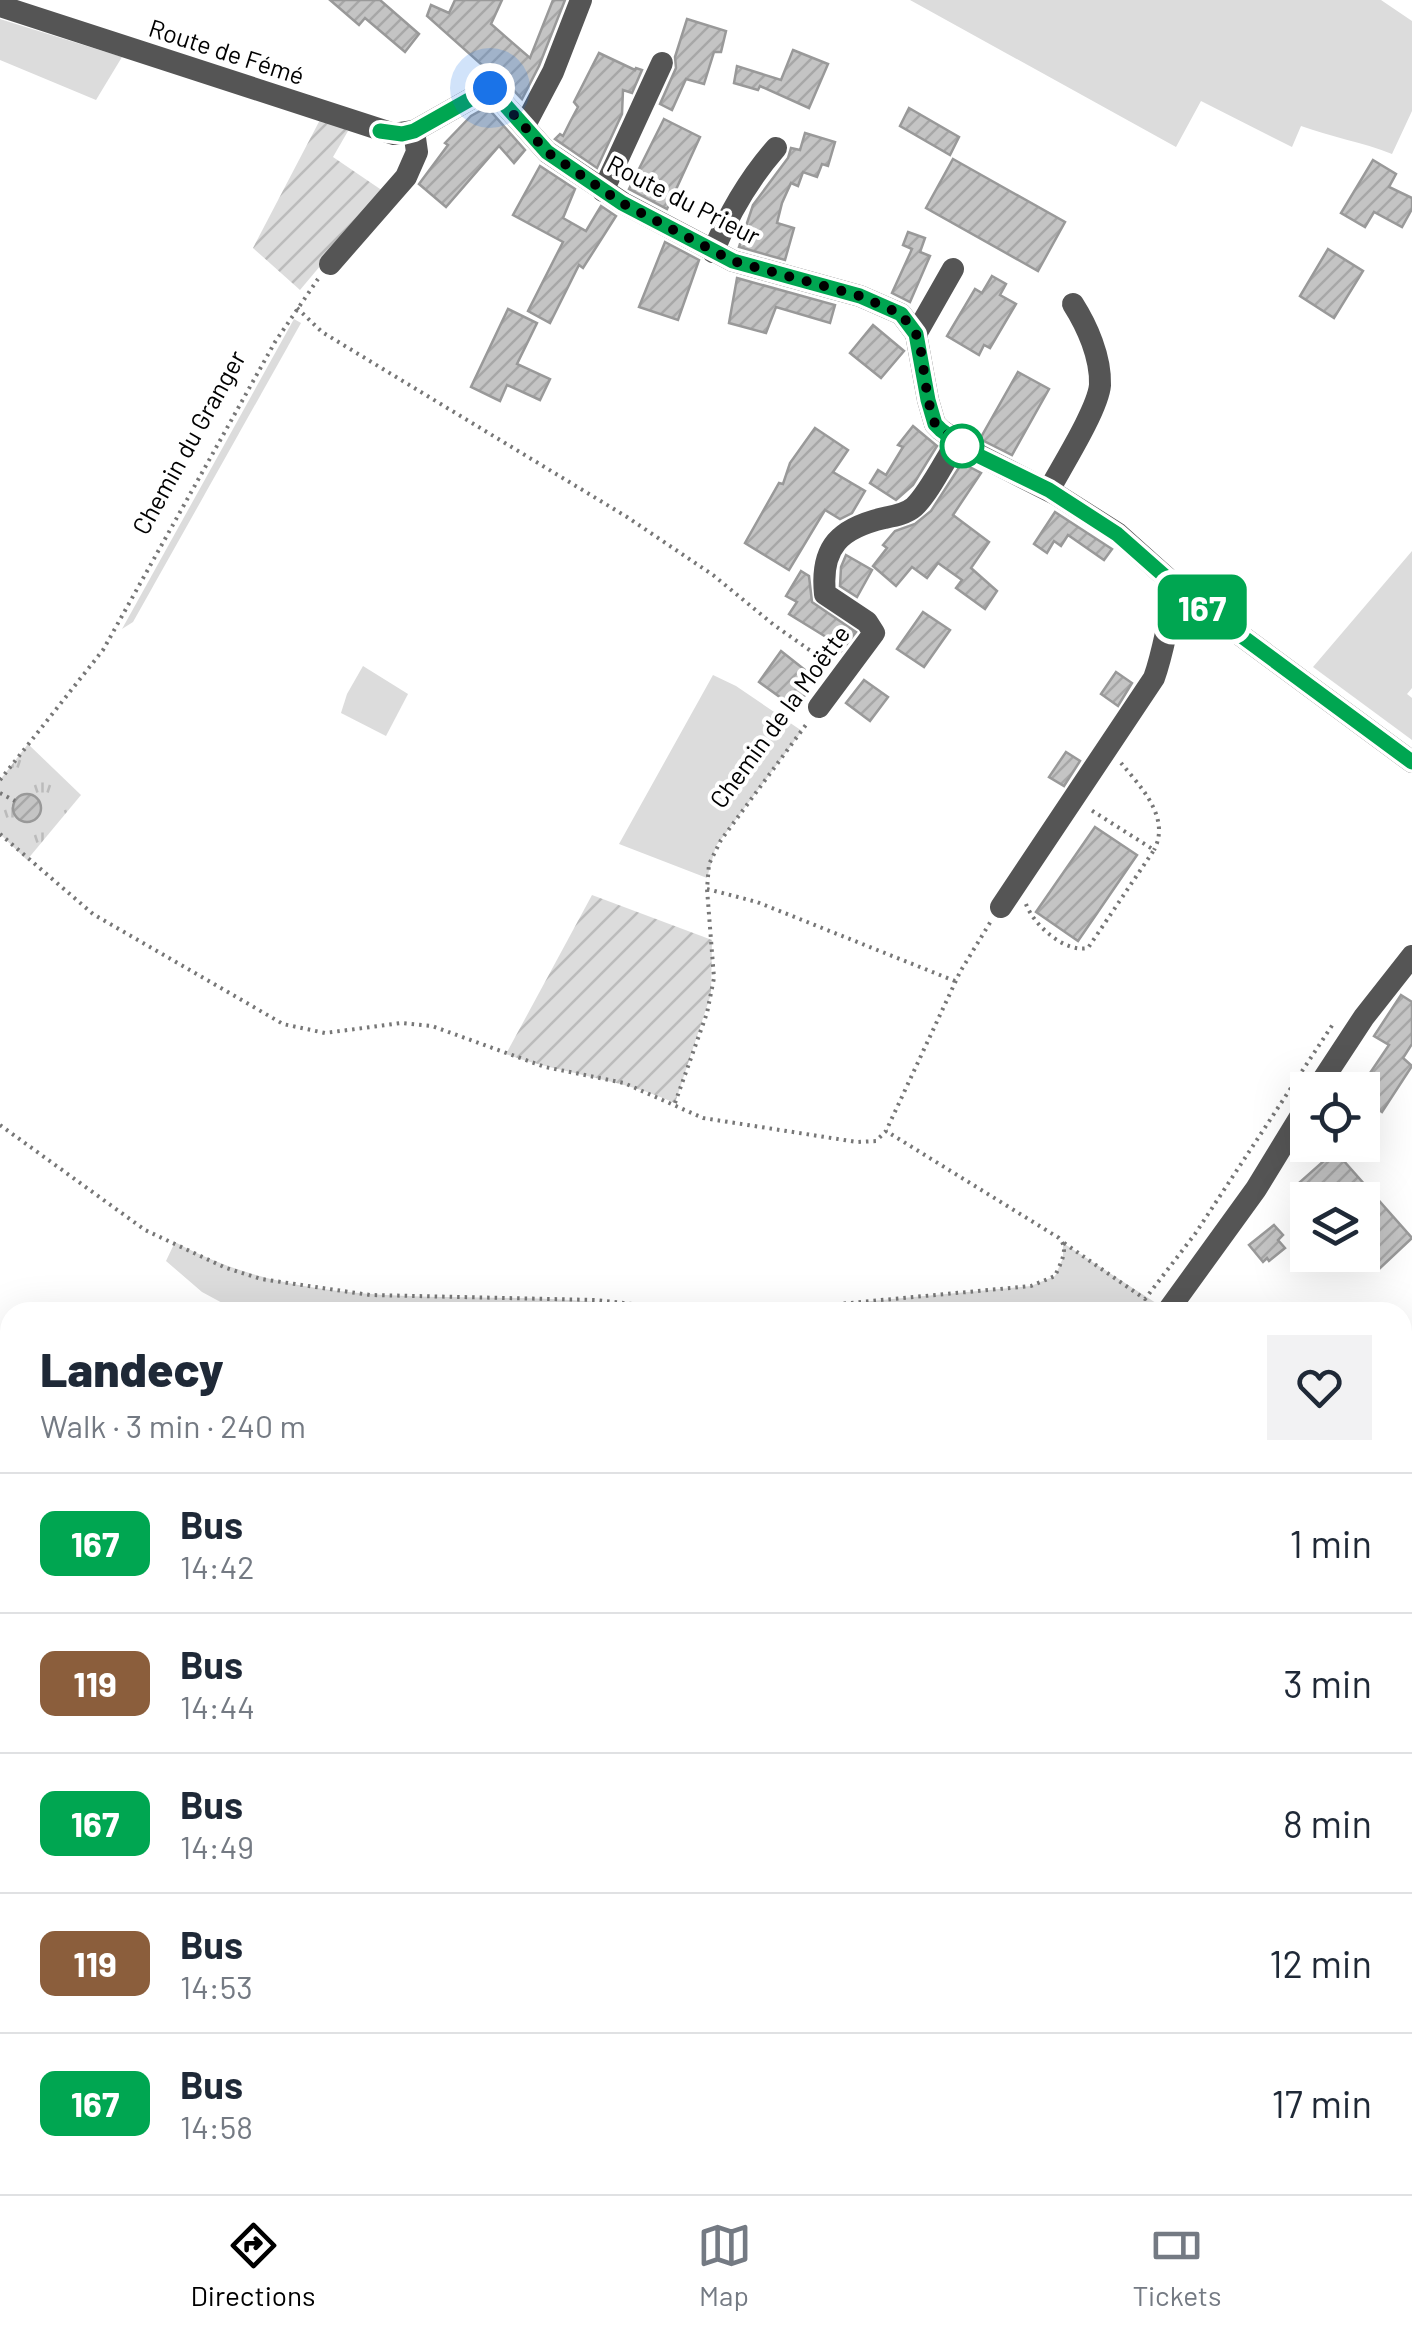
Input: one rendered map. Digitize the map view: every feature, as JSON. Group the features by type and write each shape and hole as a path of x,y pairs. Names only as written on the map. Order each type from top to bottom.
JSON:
{"street":[{"path":"525,125 553,72 581,0"},
{"name":"Route de Fémé","path":"0,6 380,131 414,131"},
{"path":"603,191 662,62"},
{"name":"Route du Prieur","path":"414,131 490,88 547,152 603,191 742,264 884,304 901,314 916,334"},
{"path":"330,264 406,177 417,152 414,131"},
{"path":"713,252 734,206 776,148"},
{"path":"953,268 916,334 935,424 992,464 1049,490 1117,534 1178,588 1412,762"},
{"path":"1049,490 1100,388 1096,356 1073,304"},
{"name":"Chemin de la Moëtte","path":"819,706 874,633 868,622 826,594 823,574 835,545 847,530 914,507 957,442"},
{"path":"1001,906 1154,678 1167,641 1168,619 1178,588"},
{"path":"1328,1072 1364,1017 1412,956"},
{"path":"1174,1302 1256,1189 1290,1133"}],"path":[{"name":"Chemin du Granger","path":"0,780 112,636 274,342 330,264"},
{"path":"297,308 322,332 685,555 844,674"},
{"name":"Chemin de la Moëtte","path":"675,1103 707,1013 714,978 706,889 709,864 716,846 819,706"},
{"path":"1026,903 1036,924 1072,947 1084,950 1160,840 1158,817 1110,744"},
{"path":"0,792 15,801"},
{"path":"1091,810 1154,850"},
{"path":"0,834 93,914 283,1024 325,1033 412,1023 432,1026 545,1067 624,1083 703,1118 857,1142 876,1141 886,1132 956,981 1001,906"},
{"path":"706,889 757,902 956,981"},
{"path":"0,1125 145,1230 226,1268 260,1279 370,1295 614,1302"},
{"path":"886,1132 1064,1243 1145,1299 1195,1234 1262,1133"},
{"path":"860,1302 1030,1286 1054,1276 1063,1258 1064,1243"}],"green space":[{"path":"910,0 1381,0 1412,21 1412,111 1392,154 1301,126 1292,147 1201,101 1176,147"},
{"path":"0,19 122,57 96,100 0,60"},
{"path":"322,116 348,131 333,157 383,191 300,290 253,248"},
{"path":"294,319 301,323 133,622 122,629"},
{"path":"1412,551 1412,688 1407,694 1412,698 1412,740 1313,667"},
{"path":"363,666 408,694 386,736 341,713"},
{"path":"713,675 802,731 716,846 707,878 619,844"},
{"path":"28,744 81,795 27,860 0,834 0,780"},
{"path":"592,895 712,940 711,994 675,1103 506,1054"},
{"path":"175,1242 220,1263 312,1287 406,1296 592,1302 220,1302 202,1292 166,1261"},
{"path":"1063,1243 1154,1302 861,1302 1031,1286 1055,1276 1063,1258"}],"building":[{"path":"330,0 380,0 419,34 405,52 365,18 359,25"},
{"path":"455,0 502,0 491,24 530,58 553,0 565,0 522,99 427,16 431,5 449,13"},
{"path":"687,19 726,31 721,52 714,52 704,84 686,79 672,110 660,104 676,68 675,57"},
{"path":"793,50 828,64 809,108 760,86 758,90 734,83 737,66 781,80"},
{"path":"599,53 642,70 632,93 623,90 622,114 597,168 555,139 563,136 578,107 574,102"},
{"path":"487,107 525,150 514,163 499,146 446,207 419,184 448,145 445,143 471,116"},
{"path":"909,108 959,137 950,155 900,126"},
{"path":"664,119 700,137 667,209 629,189"},
{"path":"805,133 835,142 828,166 822,164 817,177 803,172 798,186 791,183 782,203 777,223 794,228 785,260 739,247 753,205 788,158 791,148 800,150"},
{"path":"953,159 1065,222 1038,271 926,208"},
{"path":"1373,160 1396,174 1389,187 1412,198 1412,209 1402,227 1374,212 1365,227 1341,213"},
{"path":"540,166 575,189 563,218 586,231 601,206 616,216 583,268 579,265 550,323 528,311 563,242 513,215"},
{"path":"908,232 925,238 920,252 930,256 910,302 892,293 912,249 903,245"},
{"path":"665,242 699,260 678,320 639,307"},
{"path":"1328,249 1363,271 1334,318 1300,296"},
{"path":"992,276 1006,284 1000,295 1016,304 990,348 984,345 979,355 947,336 975,289 982,293"},
{"path":"737,278 835,305 830,323 776,307 766,333 729,323"},
{"path":"508,309 537,323 517,364 550,379 540,400 507,385 500,401 471,387"},
{"path":"873,325 904,351 881,378 850,353"},
{"path":"1018,372 1049,389 1012,455 980,439"},
{"path":"913,426 937,446 913,485 896,500 870,483 878,470 886,475 903,447 898,445"},
{"path":"815,428 848,450 833,472 865,491 852,513 840,519 825,510 789,570 745,543 779,483 783,484 790,463"},
{"path":"962,463 981,473 953,515 989,542 971,568 997,591 985,609 956,588 962,580 938,563 927,578 912,567 896,586 873,566 895,531 915,524 931,511"},
{"path":"1055,512 1112,549 1104,560 1068,535 1061,546 1054,541 1047,553 1034,544"},
{"path":"846,555 872,570 857,597 840,586"},
{"path":"801,571 809,576 812,602 856,632 839,654 826,647 831,640 789,614 797,602 786,596"},
{"path":"923,612 950,630 924,667 897,649"},
{"path":"781,651 805,670 797,681 809,690 795,708 759,682"},
{"path":"1116,672 1132,683 1118,706 1101,694"},
{"path":"864,680 888,697 870,721 846,703"},
{"path":"1066,752 1080,761 1064,786 1049,777"},
{"path":"27,794 37,798 41,808 37,818 27,822 17,818 13,808 17,798"},
{"path":"1095,827 1137,855 1078,941 1036,912"},
{"path":"1401,995 1412,1002 1412,1044 1403,1058 1412,1066 1382,1112 1380,1072 1371,1072 1389,1045 1374,1036"},
{"path":"1323,1162 1345,1162 1362,1182 1300,1182"},
{"path":"1380,1202 1412,1238 1380,1268"},
{"path":"1274,1225 1283,1235 1278,1240 1285,1248 1263,1262 1249,1245"}],"bus line":[{"name":"167","path":"380,131 414,131 490,88 547,152 622,203 733,261 893,308 916,334 928,400 935,424 941,430 992,464 1077,506 1117,534 1186,595 1412,762"}],"route":[{"path":"490,88 547,152 622,203 733,261 860,296 901,314 920,345 935,424 962,446"}]}
